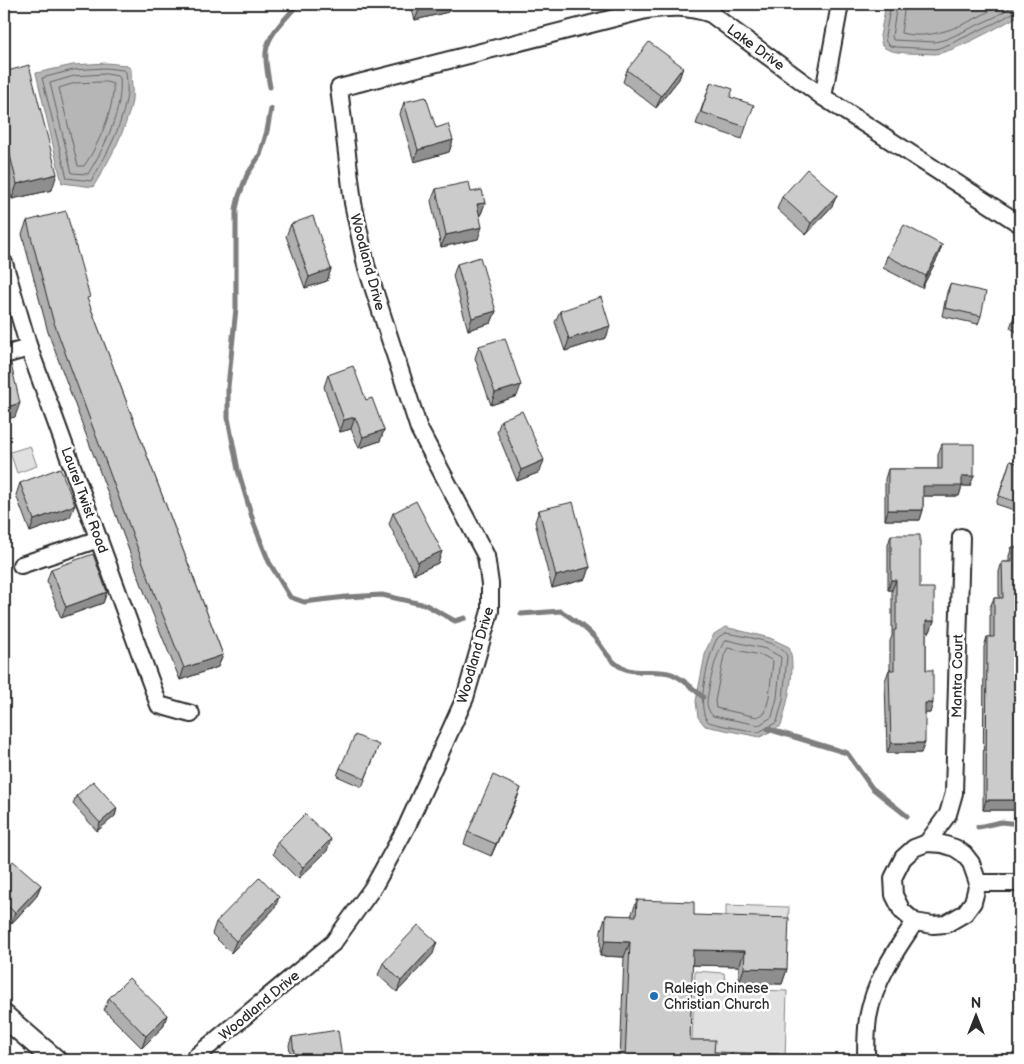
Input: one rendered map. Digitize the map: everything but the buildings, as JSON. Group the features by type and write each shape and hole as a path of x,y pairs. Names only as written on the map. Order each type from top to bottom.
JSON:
{"main road":[{"path":"4,1016 54,1060"}],"street":[{"path":"823,97 840,4"},
{"name":"Lake Drive","path":"338,88 646,10 670,7 691,8 711,14 823,97 1020,224"},
{"name":"Woodland Drive","path":"192,1060 333,943 374,886 407,826 465,698 490,611 490,584 486,556 419,429 366,265 353,204 338,88"},
{"name":"Laurel Twist Road","path":"4,263 29,348 159,705 191,714"},
{"path":"4,355 29,348"},
{"name":"Mantra Court","path":"955,848 948,814 954,786 961,537"},
{"path":"22,565 99,539"},
{"name":"Mantra Court","path":"927,843 948,814"},
{"path":"927,843 942,844 955,848 964,854 971,863 978,883 973,902 965,913 946,924 934,925 915,922 902,911 894,895 893,878 903,858 914,848 927,843"},
{"path":"978,883 1020,884"},
{"path":"866,1060 868,1019 872,1002 888,966 915,922"}],"shaded area":[{"path":"30,446 37,466 17,473 10,452"},
{"path":"726,905 789,907 788,933 726,931"},
{"path":"695,971 724,973 726,989 787,991 785,1060 713,1060 709,1040 692,1040"}],"water":[{"path":"886,4 1020,4 1020,15 978,38 944,52 935,54 907,53 891,51 882,46 880,36"},
{"path":"106,63 126,65 131,69 132,101 126,123 111,156 93,187 62,183 36,73 73,65"},
{"path":"725,627 770,638 789,647 792,675 781,726 760,737 705,726 698,717 696,701 706,650 714,634"}],"waterway":[{"path":"270,87 266,60 267,45 274,32 298,4"},
{"path":"271,109 260,155 247,175 236,209 236,308 228,387 228,418 238,470 254,524 269,562 290,597 304,602 382,595 426,605 455,621 465,618"},
{"path":"521,614 561,611 588,631 619,666 631,671 672,674 684,681 703,697"},
{"path":"768,729 847,753 872,788 907,816"},
{"path":"978,827 1001,822 1020,824"}],"place":[{"name":"Raleigh Chinese Christian Church","path":"654,996"}]}
